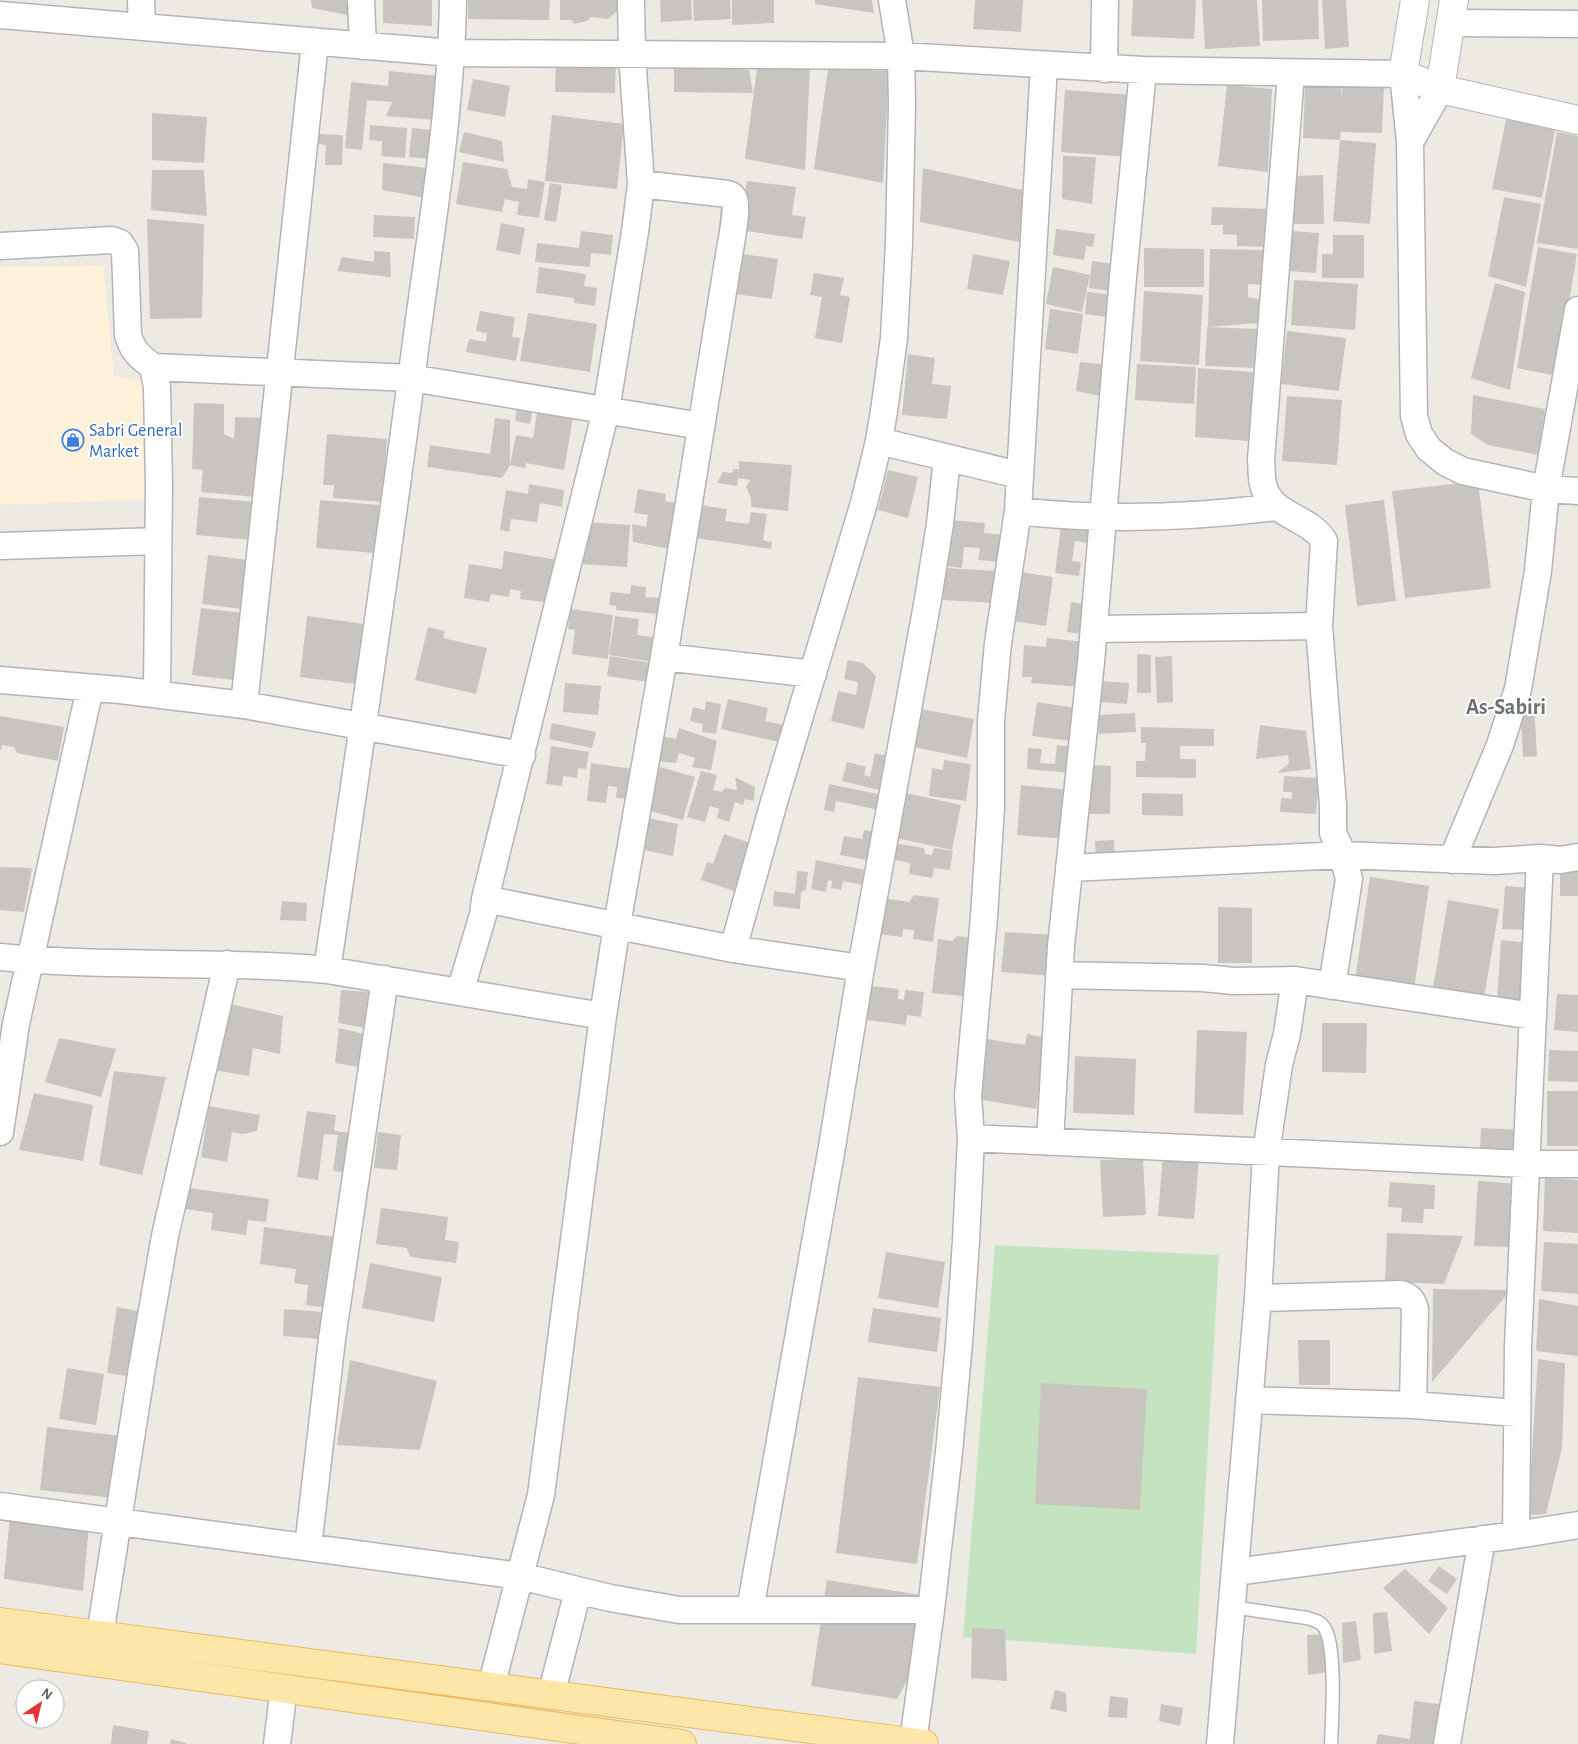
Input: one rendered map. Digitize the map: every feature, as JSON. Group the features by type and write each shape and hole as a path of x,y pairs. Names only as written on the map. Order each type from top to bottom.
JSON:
{"main road":[{"path":"0,1622 919,1743"},
{"path":"2,1650 284,1688 633,1741 682,1744"}],"street":[{"path":"141,0 142,27"},
{"path":"362,0 363,46"},
{"path":"327,970 363,727 447,103 452,53 453,0"},
{"path":"460,992 483,915 485,899 606,410 641,184 632,54 631,0"},
{"path":"733,949 774,802 864,503 879,441 894,329 899,243 901,56 892,0"},
{"path":"1104,69 1105,0"},
{"path":"1415,0 1403,74 1410,142 1414,416 1419,434 1429,449 1445,462 1463,471 1546,489 1578,491"},
{"path":"1410,142 1440,89 1452,12 1578,24"},
{"path":"0,15 452,53 901,56 1104,69 1403,74 1440,89 1578,120"},
{"path":"244,704 315,42"},
{"path":"919,1743 959,1343 970,1138 968,1096 984,917 991,807 991,720 998,643 1018,510 1044,65"},
{"path":"1050,1142 1059,975 1094,629 1123,277 1144,70"},
{"path":"1291,73 1261,460 1263,484 1268,499 1276,507 1312,527 1320,534 1324,541 1319,626 1333,805 1333,833 1343,855 1349,879 1332,986"},
{"path":"491,1687 541,1495 603,1016 664,657 729,255 735,200 733,196 728,194 641,184"},
{"path":"0,246 112,240 120,243 125,251 128,335 132,347 153,367 411,378 701,426"},
{"path":"1452,860 1500,745 1518,689 1538,571 1546,489 1578,310"},
{"path":"153,367 156,387 158,541 157,694"},
{"path":"879,441 1019,475"},
{"path":"750,1610 830,1157 861,968 928,598 940,524 947,458"},
{"path":"1018,510 1064,516 1104,518 1166,516 1276,507"},
{"path":"0,546 158,541"},
{"path":"1094,629 1319,626"},
{"path":"664,657 813,674"},
{"path":"0,680 244,704 522,755"},
{"path":"0,1132 16,1024 90,688"},
{"path":"1069,868 1343,855 1494,861 1540,858 1560,860 1578,857"},
{"path":"1516,1535 1518,1346 1540,858"},
{"path":"485,899 733,949 861,968"},
{"path":"0,957 30,960 281,966 327,970 603,1016"},
{"path":"100,1635 165,1236 226,964"},
{"path":"1059,975 1203,978 1234,981 1295,980 1533,1016"},
{"path":"308,1547 332,1339 385,979"},
{"path":"1220,1744 1258,1298 1266,1153 1279,1065 1288,1034 1295,980"},
{"path":"970,1138 1266,1153 1526,1164 1578,1164"},
{"path":"1258,1298 1401,1294 1407,1296 1411,1299 1415,1309 1413,1405"},
{"path":"1249,1400 1413,1405 1517,1413"},
{"path":"0,1506 119,1520 520,1576 643,1605 679,1610 931,1610"},
{"path":"1235,1572 1578,1525"},
{"path":"1446,1744 1482,1539"},
{"path":"551,1695 578,1591"},
{"path":"277,1744 284,1688"}],"lane":[{"path":"1232,1607 1307,1618 1318,1621 1325,1628 1330,1646 1334,1700 1331,1744"}],"shaded area":[{"name":"Sabri General Market","path":"103,266 114,376 142,381 151,499 0,505 0,267"}],"green space":[{"path":"995,1245 1219,1255 1196,1654 963,1637"}],"building":[{"path":"311,0 346,0 352,16 312,8"},
{"path":"383,0 432,0 432,26 383,23"},
{"path":"468,0 550,0 549,20 468,19"},
{"path":"560,0 619,0 620,8 608,19 591,17 587,21 574,24 572,20 560,20"},
{"path":"660,0 691,0 692,20 661,22"},
{"path":"693,0 730,0 731,19 694,21"},
{"path":"732,0 774,0 774,23 732,25"},
{"path":"815,0 872,0 874,13 815,4"},
{"path":"975,0 1023,0 1021,32 973,29"},
{"path":"1133,0 1196,0 1194,39 1131,36"},
{"path":"1202,0 1257,0 1260,46 1205,49"},
{"path":"1262,0 1318,0 1319,39 1263,41"},
{"path":"1322,0 1346,0 1349,47 1325,49"},
{"path":"556,59 616,60 615,93 555,92"},
{"path":"674,63 749,70 753,93 674,92"},
{"path":"757,68 810,68 805,170 745,159"},
{"path":"828,69 889,71 883,183 814,169"},
{"path":"389,71 439,76 436,120 386,116 392,102 367,100 362,150 345,148 351,82 388,86"},
{"path":"473,79 510,86 505,117 467,110"},
{"path":"1342,84 1384,85 1382,133 1341,132 1340,140 1303,138 1305,86 1341,88 1342,100"},
{"path":"1227,85 1272,89 1268,172 1218,166"},
{"path":"1065,90 1133,95 1128,157 1061,152"},
{"path":"1508,110 1557,120 1542,198 1492,189"},
{"path":"152,113 207,117 204,163 152,160"},
{"path":"552,115 624,124 617,189 545,181"},
{"path":"370,125 407,128 405,158 381,156 382,141 369,140"},
{"path":"412,128 432,130 429,159 409,157"},
{"path":"464,132 502,141 504,162 459,152"},
{"path":"1557,132 1578,136 1578,249 1537,243"},
{"path":"319,134 343,135 342,165 325,165 326,145 319,144"},
{"path":"1340,140 1376,143 1370,224 1333,221"},
{"path":"1063,156 1096,157 1092,204 1062,199"},
{"path":"463,162 507,169 512,187 527,189 528,179 545,182 539,218 517,215 519,202 505,199 502,212 456,204"},
{"path":"383,163 428,168 427,198 382,190"},
{"path":"923,168 1023,190 1019,242 920,222"},
{"path":"152,170 204,170 207,216 151,210"},
{"path":"1323,175 1324,224 1294,224 1293,176"},
{"path":"747,181 796,187 792,215 806,217 802,239 740,230"},
{"path":"550,183 562,185 556,222 544,220"},
{"path":"1504,197 1541,204 1526,287 1488,276"},
{"path":"1212,207 1269,209 1268,247 1237,246 1237,235 1223,234 1223,225 1211,225"},
{"path":"374,215 415,217 414,239 373,237"},
{"path":"147,219 204,224 202,318 150,319"},
{"path":"501,223 525,228 520,255 496,250"},
{"path":"1056,229 1095,234 1093,247 1086,246 1084,260 1053,255"},
{"path":"581,231 613,235 611,255 591,253 590,267 535,262 537,243 579,248"},
{"path":"1291,231 1319,233 1316,273 1288,271"},
{"path":"1333,235 1364,235 1364,278 1322,278 1322,254 1333,254"},
{"path":"1538,247 1577,254 1557,376 1517,368"},
{"path":"1144,248 1204,249 1204,287 1144,287"},
{"path":"1210,249 1266,250 1263,285 1248,284 1248,297 1263,300 1259,323 1208,327"},
{"path":"374,251 390,252 391,277 337,271 342,257 374,262"},
{"path":"742,254 778,259 772,299 736,294"},
{"path":"973,254 1010,261 1003,295 967,289"},
{"path":"1092,261 1121,265 1118,292 1089,288"},
{"path":"539,267 586,274 584,286 597,288 595,306 574,303 574,298 536,293"},
{"path":"1053,267 1090,275 1082,312 1046,304"},
{"path":"814,273 844,278 840,295 850,297 842,343 815,338 822,297 810,295"},
{"path":"1294,280 1358,284 1355,330 1291,325"},
{"path":"1495,283 1525,292 1510,390 1471,378"},
{"path":"1144,291 1203,295 1199,365 1140,361"},
{"path":"1087,292 1119,295 1116,318 1085,314"},
{"path":"1050,309 1083,314 1078,354 1045,349"},
{"path":"480,311 515,317 512,337 520,338 516,361 466,352 469,339 486,342 487,333 476,331"},
{"path":"528,313 597,324 590,372 520,361"},
{"path":"1207,327 1259,329 1257,368 1205,366"},
{"path":"1287,331 1346,338 1339,391 1281,384"},
{"path":"908,354 935,358 932,384 951,386 947,419 902,415"},
{"path":"1080,362 1112,365 1111,398 1076,391"},
{"path":"1137,364 1196,367 1194,404 1135,400"},
{"path":"1198,368 1253,372 1249,441 1195,437"},
{"path":"1473,395 1545,409 1538,455 1488,445 1471,434"},
{"path":"1287,396 1342,400 1337,465 1282,461"},
{"path":"518,401 574,412 564,470 526,463 525,468 510,465 516,435 533,438 537,413 532,412 530,424 515,421"},
{"path":"194,403 224,404 224,434 234,439 235,417 268,418 256,497 201,492 203,470 192,469"},
{"path":"495,418 510,420 510,465 502,478 427,467 430,445 490,454"},
{"path":"327,434 387,439 383,502 333,498 334,485 323,485"},
{"path":"739,461 792,465 788,511 751,507 751,498 746,487 750,480 738,478 737,486 717,483 723,472 732,473 733,469 739,469"},
{"path":"888,470 918,477 908,518 878,510"},
{"path":"1478,481 1491,588 1405,598 1392,491"},
{"path":"529,484 564,490 562,507 540,503 537,522 511,519 509,532 500,530 506,490 528,494"},
{"path":"638,489 666,494 665,501 679,504 671,549 633,542 632,524 646,527 648,515 634,513"},
{"path":"199,497 256,502 253,540 196,535"},
{"path":"320,500 379,505 375,553 316,548"},
{"path":"1384,500 1396,601 1357,606 1345,505"},
{"path":"700,505 727,509 725,521 749,524 751,512 767,514 763,540 772,542 771,549 695,538"},
{"path":"951,520 985,523 984,533 1004,535 1002,562 978,560 980,548 964,547 962,568 947,566"},
{"path":"586,522 630,525 627,567 583,564"},
{"path":"1061,525 1089,529 1087,543 1075,541 1072,561 1081,562 1079,576 1055,573"},
{"path":"504,551 558,560 551,603 520,599 521,591 510,589 509,597 491,594 489,602 464,598 469,564 502,569"},
{"path":"208,555 248,560 241,609 202,604"},
{"path":"945,568 997,571 995,603 943,600"},
{"path":"1020,572 1053,577 1046,626 1013,621"},
{"path":"631,585 646,587 645,597 659,598 658,614 616,610 616,606 609,605 611,592 630,594"},
{"path":"1071,602 1091,605 1088,635 1067,632"},
{"path":"201,608 242,613 233,680 192,675"},
{"path":"571,609 613,615 608,659 572,654 575,630 568,629"},
{"path":"307,616 364,624 356,684 300,677"},
{"path":"615,616 639,619 637,635 658,638 654,662 609,655"},
{"path":"428,627 445,631 443,638 487,648 476,694 415,680"},
{"path":"1047,638 1085,642 1081,687 1031,683 1032,677 1022,677 1024,645 1046,647"},
{"path":"1137,654 1151,655 1151,693 1137,693"},
{"path":"610,656 652,663 649,682 607,676"},
{"path":"1172,656 1173,702 1157,703 1155,657"},
{"path":"848,660 863,663 876,676 864,729 831,721 838,691 856,695 858,682 844,679"},
{"path":"1100,681 1129,683 1127,704 1099,702"},
{"path":"565,683 601,686 598,715 563,712"},
{"path":"728,699 768,708 765,721 783,725 779,742 721,729"},
{"path":"706,701 721,704 716,734 702,732 703,724 690,721 693,707 705,710"},
{"path":"1037,702 1076,708 1071,741 1032,736"},
{"path":"1534,704 1537,756 1523,757 1520,705"},
{"path":"921,709 974,719 967,758 913,747"},
{"path":"1135,713 1136,732 1099,734 1098,715"},
{"path":"0,716 64,727 58,761 17,753 14,747 2,745 0,752"},
{"path":"552,723 596,732 592,748 549,739"},
{"path":"1260,725 1306,731 1311,769 1277,773 1289,763 1288,755 1256,759"},
{"path":"1141,727 1214,729 1214,746 1180,746 1180,759 1196,759 1196,778 1136,777 1136,761 1145,761 1146,743 1141,743"},
{"path":"679,728 717,741 711,770 692,767 695,758 679,753 676,763 656,761 660,736 676,739"},
{"path":"1057,745 1075,747 1073,773 1027,769 1028,748 1042,749 1040,763 1055,764"},
{"path":"551,746 589,752 586,769 578,768 577,778 563,776 562,786 546,784"},
{"path":"875,753 895,758 887,792 842,781 847,762 866,767 864,775 870,777"},
{"path":"944,760 971,764 966,801 929,796 932,768 943,770"},
{"path":"591,763 633,769 629,799 616,798 617,787 608,786 606,803 587,801"},
{"path":"1090,765 1111,766 1110,814 1089,814"},
{"path":"660,767 695,777 683,820 647,810"},
{"path":"701,771 717,775 713,790 722,792 725,788 737,790 735,777 755,787 754,801 745,799 743,805 735,802 729,822 717,818 719,809 710,806 705,822 687,817"},
{"path":"1284,776 1319,778 1316,814 1280,812 1281,798 1292,799 1292,792 1283,792"},
{"path":"829,784 882,795 884,811 836,801 834,812 824,810"},
{"path":"1021,785 1070,790 1066,839 1017,835"},
{"path":"906,793 961,805 952,850 896,838"},
{"path":"1142,793 1183,794 1183,816 1142,815"},
{"path":"646,818 678,824 673,856 639,849"},
{"path":"864,830 880,833 871,861 840,855 844,836 862,839"},
{"path":"724,834 750,843 734,891 701,880 707,862 713,864"},
{"path":"1114,840 1115,860 1096,861 1095,841"},
{"path":"894,843 924,848 925,854 932,855 934,848 953,851 950,870 934,868 932,878 909,874 910,863 891,859"},
{"path":"816,860 870,871 867,886 843,881 841,890 831,888 832,881 828,880 826,892 811,889"},
{"path":"1560,860 1578,860 1578,896 1560,896"},
{"path":"0,867 32,868 24,912 0,910"},
{"path":"797,871 808,872 806,890 801,892 800,909 773,906 774,891 795,894"},
{"path":"1370,877 1429,886 1414,989 1355,980"},
{"path":"1505,886 1529,888 1526,930 1502,929"},
{"path":"914,895 939,898 933,942 913,939 914,930 903,929 902,937 878,934 883,898 909,902"},
{"path":"1448,900 1499,909 1483,1003 1432,994"},
{"path":"282,901 307,903 306,921 280,920"},
{"path":"1218,907 1252,908 1252,963 1218,963"},
{"path":"1005,932 1056,935 1054,976 1001,972"},
{"path":"957,936 970,938 964,996 932,993 938,939 952,941"},
{"path":"1501,940 1529,943 1525,1001 1497,999"},
{"path":"870,986 899,989 898,999 904,1000 905,990 924,992 921,1017 907,1015 906,1025 867,1020"},
{"path":"341,990 369,992 365,1028 338,1023"},
{"path":"1557,994 1578,995 1578,1032 1554,1030"},
{"path":"230,1004 283,1016 280,1054 253,1048 249,1076 213,1070"},
{"path":"1322,1023 1367,1023 1366,1073 1322,1072"},
{"path":"339,1028 368,1035 365,1068 335,1063"},
{"path":"1197,1030 1247,1032 1243,1115 1194,1113"},
{"path":"1027,1034 1048,1038 1036,1109 977,1099 987,1039 1025,1045"},
{"path":"59,1038 116,1049 101,1097 45,1082"},
{"path":"1549,1050 1578,1051 1578,1082 1548,1081"},
{"path":"1075,1056 1136,1059 1134,1115 1073,1113"},
{"path":"114,1071 166,1077 142,1175 99,1165"},
{"path":"1547,1091 1578,1091 1578,1146 1547,1146"},
{"path":"34,1093 93,1105 83,1161 19,1150"},
{"path":"209,1106 260,1115 257,1131 243,1134 232,1132 227,1162 201,1157"},
{"path":"307,1111 336,1115 334,1131 351,1133 346,1173 333,1171 338,1135 324,1134 318,1180 297,1177"},
{"path":"1481,1128 1522,1130 1521,1151 1480,1149"},
{"path":"378,1132 401,1135 397,1170 374,1168"},
{"path":"1163,1154 1199,1158 1194,1219 1158,1216"},
{"path":"1143,1159 1146,1215 1103,1217 1100,1160"},
{"path":"1545,1178 1578,1180 1578,1233 1543,1231"},
{"path":"1478,1181 1519,1184 1513,1247 1474,1246"},
{"path":"1390,1182 1435,1185 1434,1209 1424,1209 1423,1223 1401,1222 1402,1208 1388,1207"},
{"path":"189,1188 269,1199 266,1222 248,1220 246,1235 211,1230 213,1213 186,1209"},
{"path":"381,1208 448,1217 445,1240 459,1242 456,1263 410,1257 407,1248 376,1244"},
{"path":"264,1227 336,1237 327,1308 306,1305 308,1285 294,1283 296,1269 260,1264"},
{"path":"1387,1233 1463,1236 1444,1284 1385,1282"},
{"path":"1544,1242 1578,1244 1578,1294 1541,1291"},
{"path":"886,1252 945,1262 938,1308 878,1298"},
{"path":"370,1263 442,1277 434,1322 362,1308"},
{"path":"1433,1289 1511,1290 1432,1382"},
{"path":"1539,1299 1578,1306 1578,1356 1536,1351"},
{"path":"117,1307 143,1312 133,1377 107,1373"},
{"path":"873,1308 941,1318 937,1352 868,1342"},
{"path":"284,1309 323,1312 321,1339 283,1336"},
{"path":"1298,1340 1330,1340 1330,1385 1299,1385"},
{"path":"1538,1359 1565,1363 1562,1448 1546,1514 1528,1515"},
{"path":"350,1360 437,1381 420,1450 337,1445"},
{"path":"67,1368 104,1374 96,1425 59,1419"},
{"path":"858,1377 940,1387 917,1564 836,1553"},
{"path":"1041,1383 1147,1389 1140,1510 1035,1504"},
{"path":"47,1427 121,1436 114,1498 40,1490"},
{"path":"10,1515 89,1526 83,1591 4,1579"},
{"path":"1439,1566 1457,1579 1447,1594 1428,1581"},
{"path":"1405,1569 1448,1608 1429,1634 1383,1588"},
{"path":"827,1580 921,1595 909,1677 897,1699 811,1686"},
{"path":"1387,1612 1392,1651 1374,1654 1373,1613"},
{"path":"1356,1621 1361,1660 1343,1663 1342,1623"},
{"path":"972,1628 1005,1629 1007,1681 971,1678"},
{"path":"1322,1634 1327,1672 1308,1675 1307,1635"},
{"path":"1055,1690 1066,1693 1067,1712 1050,1709"},
{"path":"1110,1696 1128,1698 1127,1718 1108,1717"},
{"path":"1414,1701 1439,1704 1437,1744 1376,1744 1378,1734 1410,1739"},
{"path":"1161,1704 1183,1708 1180,1726 1159,1721"},
{"path":"113,1725 149,1731 147,1744 111,1744"},
{"path":"171,1739 186,1743 186,1744 170,1744"}],"place":[{"name":"Sabri General Market","path":"73,440"}],"district":[{"name":"As-Sabiri","path":"1506,706"}]}
